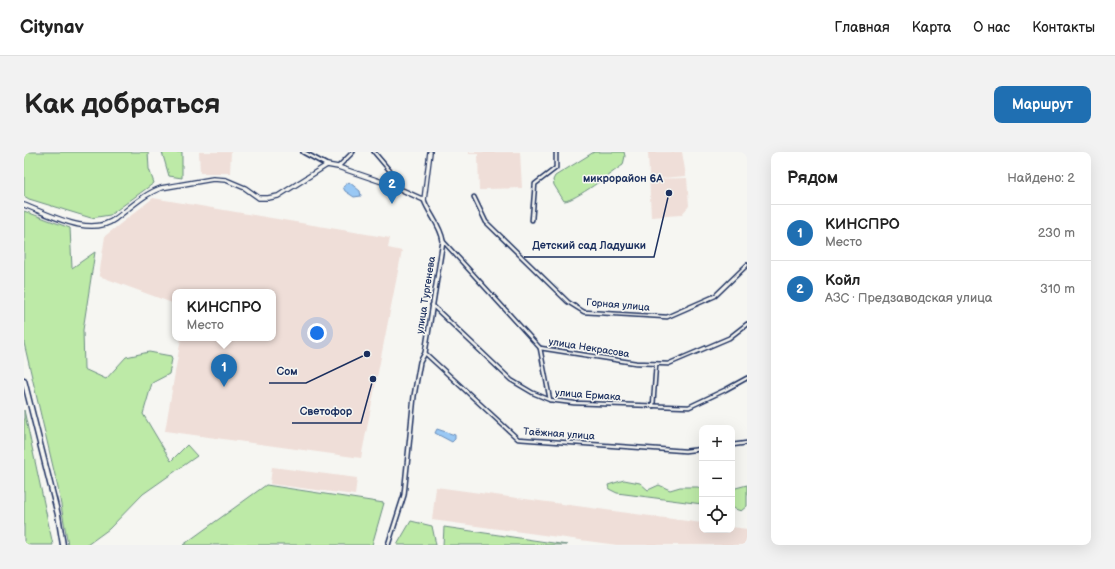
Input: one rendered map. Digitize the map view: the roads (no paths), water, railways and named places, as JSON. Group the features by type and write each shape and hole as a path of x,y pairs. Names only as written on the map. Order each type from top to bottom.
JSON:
{"main road":[{"path":"24,205 86,226 102,226 109,224 154,191 162,188 213,179 226,180 245,188 259,198 268,198 278,196 327,165 338,167 399,188 424,200 430,152"},
{"path":"24,380 58,514 62,545"}],"street":[{"path":"302,152 327,165"},
{"path":"338,167 354,152"},
{"path":"374,152 396,178 399,188"},
{"path":"532,220 535,184 556,168 556,152"},
{"name":"Горная улица","path":"474,197 486,222 568,302 584,312 666,317 715,296 747,265"},
{"path":"424,200 428,211 439,229 443,241"},
{"name":"улица Тургенева","path":"388,545 404,495 414,396 420,362 425,353 431,305 443,241"},
{"name":"улица Некрасова","path":"443,241 540,348 636,363 668,364 729,338 747,324"},
{"name":"улица Ермака","path":"431,305 511,380 533,393 550,400 574,403 689,406 725,390 747,378"},
{"path":"540,348 550,400"},
{"name":"Таёжная улица","path":"425,353 518,439 685,451 699,449"},
{"path":"652,406 656,364"},
{"path":"735,445 747,443"}],"water":[{"path":"349,182 360,191 361,196 354,197 345,191 343,187"},
{"path":"437,429 455,435 455,439 452,442 435,433"}],"place":[{"name":"Детский сад Ладушки","path":"669,193"},
{"name":"Койл","path":"392,204"},
{"name":"Сом","path":"367,354"},
{"name":"Светофор","path":"373,379"},
{"name":"КИНСПРО","path":"224,387"}],"district":[{"name":"микрорайон 6А","path":"623,178"}]}
